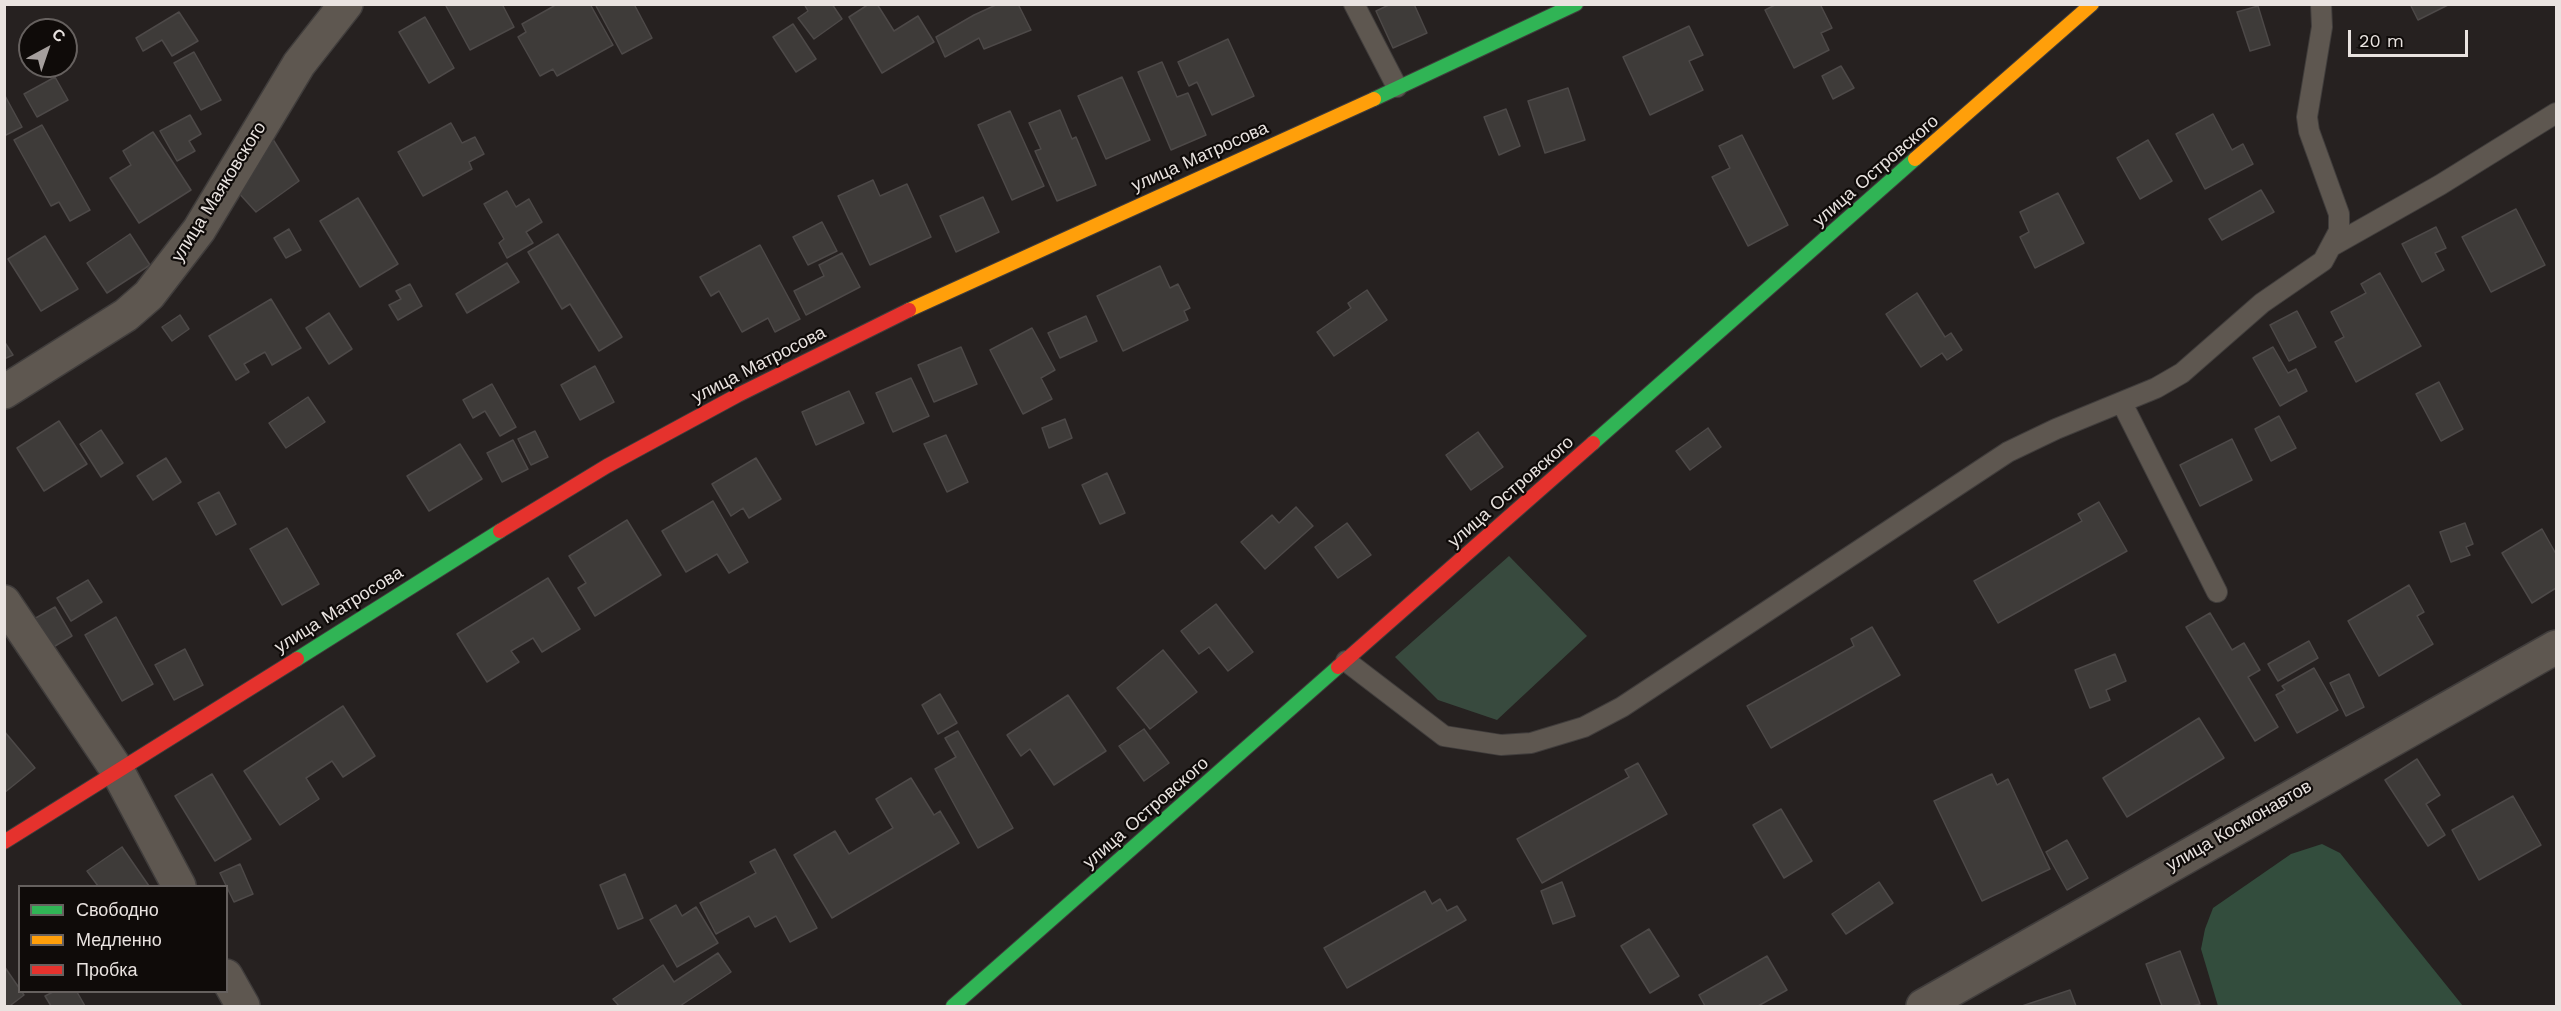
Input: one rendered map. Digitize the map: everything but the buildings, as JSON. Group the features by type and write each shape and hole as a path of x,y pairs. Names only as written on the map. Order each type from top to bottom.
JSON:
{"street":[{"name":"улица Маяковского","path":"4,392 126,315 149,295 199,230 299,64 346,4"},
{"name":"улица Матросова","path":"4,842 534,510 607,466 738,395 925,302 1501,41 1576,4"},
{"name":"улица Островского","path":"953,1006 2092,4"},
{"path":"4,602 117,770 178,885"},
{"name":"улица Космонавтов","path":"1923,1006 2556,646"},
{"path":"228,980 243,1006"}],"lane":[{"path":"1354,4 1397,87"},
{"path":"1346,661 1444,736 1501,745 1531,743 1584,727 1622,707 2008,452 2056,429 2122,403 2182,373 2262,303 2323,261 2339,231 2339,214 2309,131 2307,117 2322,27 2320,4"},
{"path":"2332,246 2440,185 2556,113"},
{"path":"2122,403 2217,592"}],"green space":[{"path":"1509,556 1587,636 1497,720 1438,700 1395,657"},
{"path":"2322,844 2340,853 2463,1006 2218,1006 2201,949 2213,908 2291,854"}],"traffic: fast":[{"path":"1374,99 1576,4"},
{"path":"1593,443 1915,159"},
{"path":"297,659 500,531"},
{"path":"953,1006 1338,667"}],"traffic: slow":[{"path":"1915,159 2092,4"},
{"path":"909,310 1374,99"}],"traffic: jam":[{"path":"500,531 607,466 738,395 909,310"},
{"path":"1338,667 1593,443"},
{"path":"4,842 297,659"}]}
